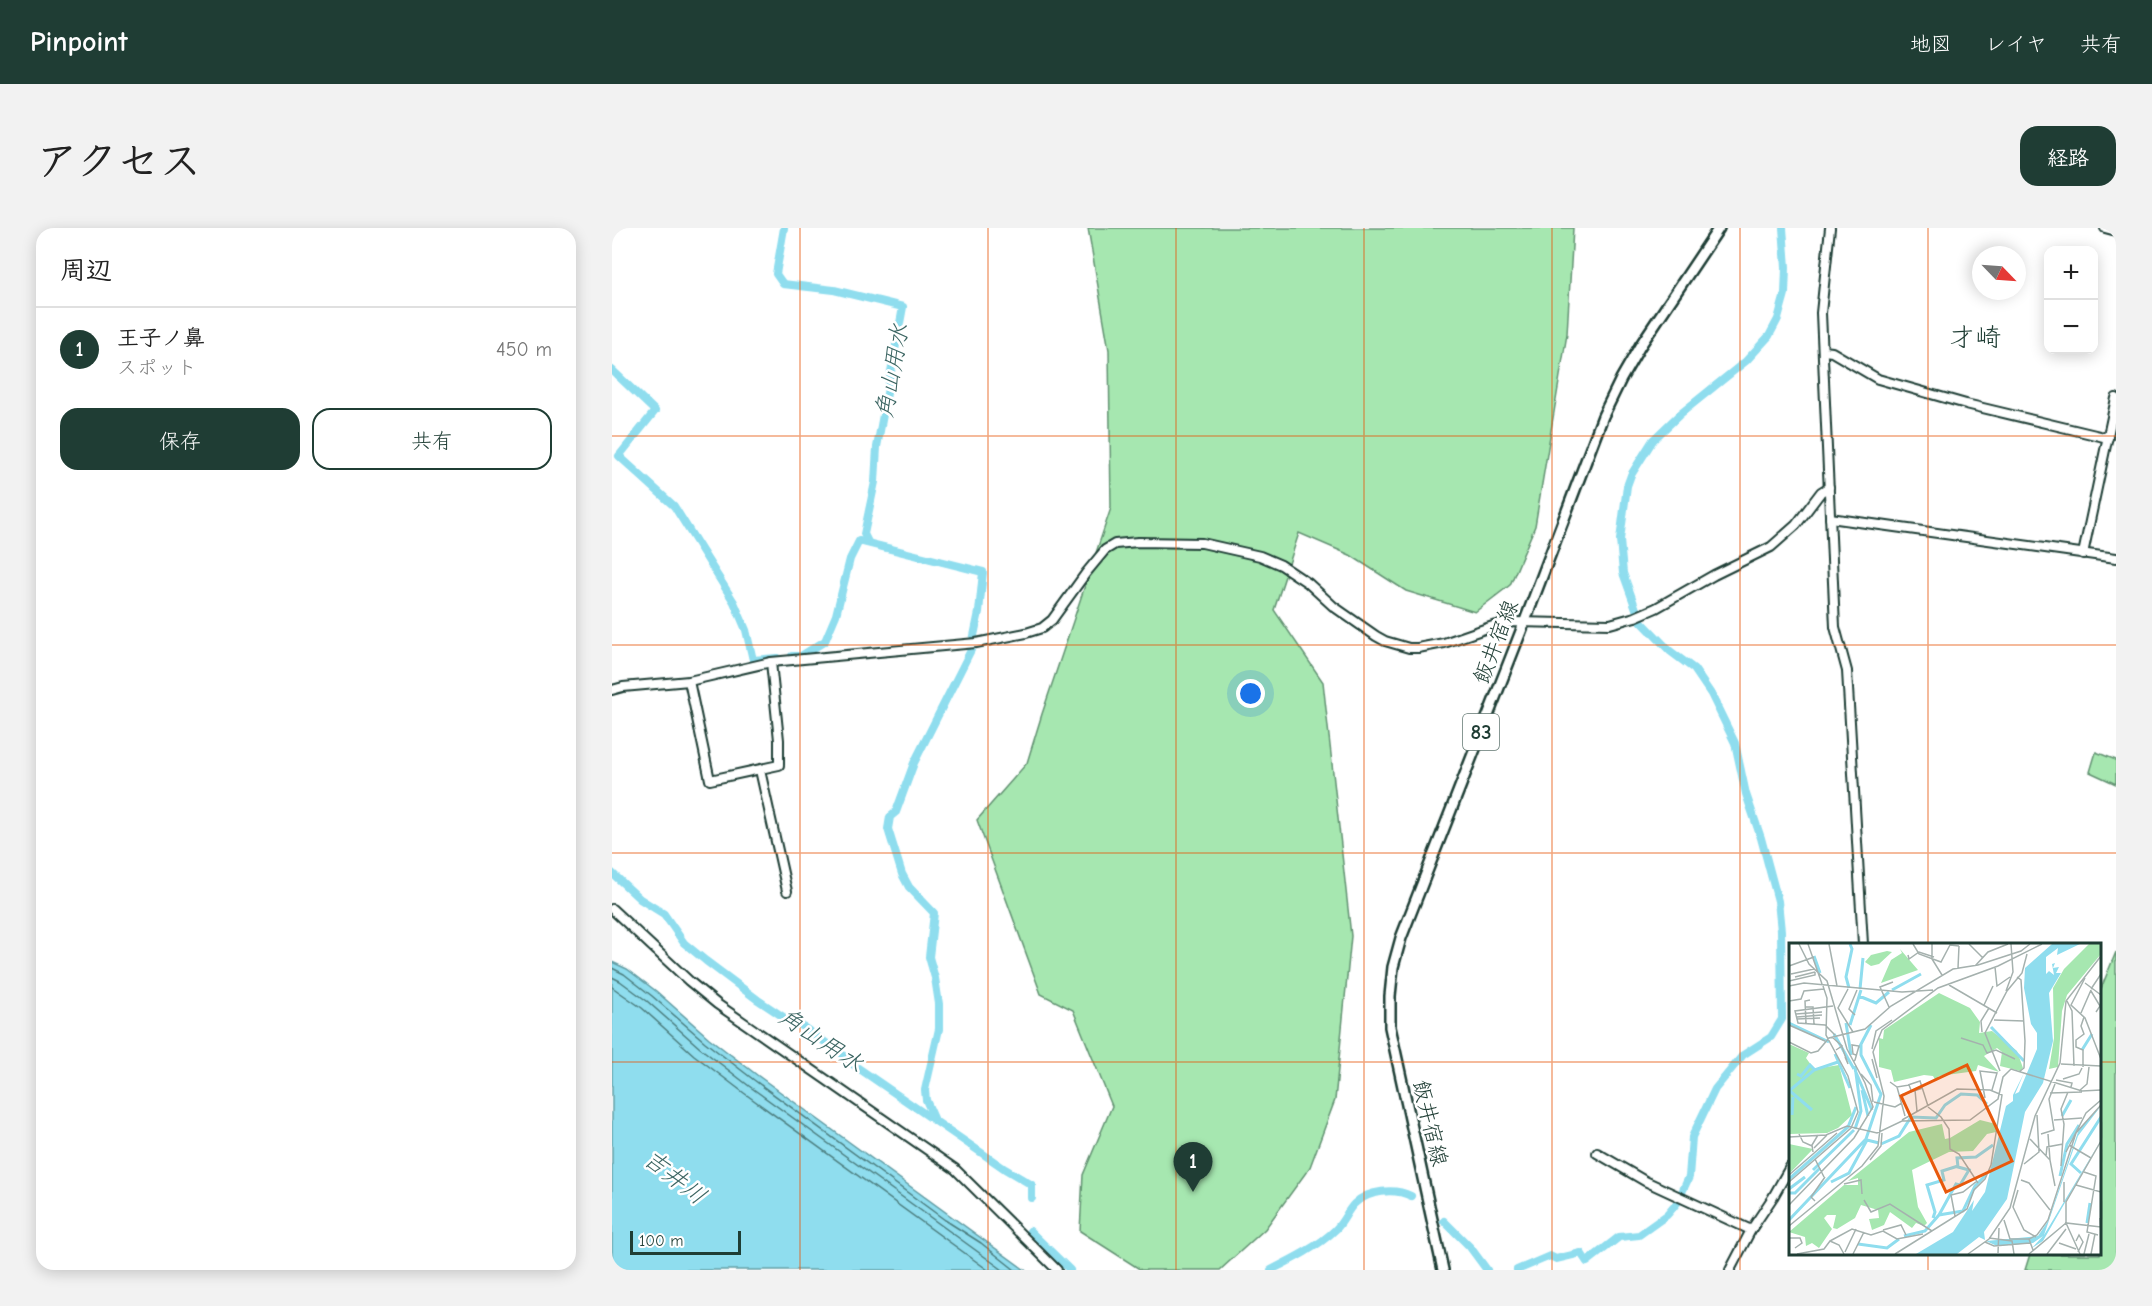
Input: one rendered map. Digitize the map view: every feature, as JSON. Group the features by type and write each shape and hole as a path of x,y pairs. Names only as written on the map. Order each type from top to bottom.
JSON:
{"main road":[{"name":"飯井宿線","path":"1443,1270 1390,1027 1393,967 1411,911 1603,416 1640,346 1719,228"}],"street":[{"path":"1830,228 1821,313 1835,627 1847,671 1863,943"},
{"path":"2105,228 2116,231"},
{"path":"1824,351 1832,352 1878,379 1966,404 2108,438"},
{"path":"2083,554 2116,398"},
{"path":"612,690 689,681 771,662 976,644 1026,633 1042,628 1052,620 1105,550 1115,544 1138,542 1202,543 1260,556 1308,583 1333,606 1376,636 1409,648 1444,643 1492,626 1525,621 1610,624 1656,608 1713,575 1771,547 1796,525 1821,492 1829,487"},
{"path":"1830,518 2116,558"},
{"path":"689,681 710,780 760,770 779,765 779,740 771,662"},
{"path":"760,770 787,891"},
{"path":"612,909 717,1004 955,1170 1057,1270"},
{"path":"1597,1152 1645,1181 1751,1230"},
{"path":"1730,1270 1751,1230 1789,1170"}],"green space":[{"path":"1088,228 1573,228 1567,334 1535,526 1510,585 1475,612 1406,591 1350,555 1299,533 1274,610 1323,682 1351,936 1335,1100 1310,1167 1265,1229 1220,1270 1141,1270 1080,1231 1083,1175 1112,1106 1073,1010 1041,994 977,820 1027,763 1111,508 1109,350"},
{"path":"2096,752 2116,760 2116,784 2090,772"},
{"path":"2116,952 2116,1270 2025,1270 2030,1255 2101,1255 2101,989"}],"water":[{"name":"吉井川","path":"612,962 627,969 656,991 709,1038 757,1075 1025,1270 612,1270"}],"waterway":[{"name":"角山用水","path":"784,228 776,274 783,284 834,290 903,307 877,447 875,482 864,534 868,542"},
{"path":"1517,1270 1550,1256 1556,1259 1581,1253 1587,1262 1619,1237 1639,1235 1667,1215 1677,1203 1689,1177 1692,1137 1715,1089 1743,1055 1771,1037 1782,1019 1781,931 1778,901 1746,794 1735,743 1711,694 1694,669 1670,651 1640,620 1623,573 1620,540 1627,486 1631,475 1653,440 1679,415 1746,361 1769,336 1778,319 1785,294 1786,267 1783,228"},
{"path":"612,370 655,411 619,456 674,506 734,602 746,630 753,660 777,658"},
{"path":"792,656 801,656 825,641 836,615 850,559 859,541 983,572 979,612 971,650 914,763 896,812 890,817 888,829 902,874 909,887 934,913 929,957 939,1004 939,1029 925,1090 926,1100 934,1118"},
{"name":"角山用水","path":"612,873 640,899 664,914 684,943 706,961 758,1000 785,1018 799,1024 842,1054 848,1061 1005,1169 1032,1185 1032,1198"},
{"name":"角山用水","path":"1271,1270 1321,1242 1338,1227 1349,1210 1360,1199 1374,1193 1390,1191 1411,1196"},
{"name":"角山用水","path":"1444,1221 1470,1247 1487,1270"},
{"name":"角山用水","path":"1030,1231 1070,1270"}],"place":[{"name":"王子ノ鼻","path":"1193,1192"}],"district":[{"name":"才崎","path":"1975,338"}]}
